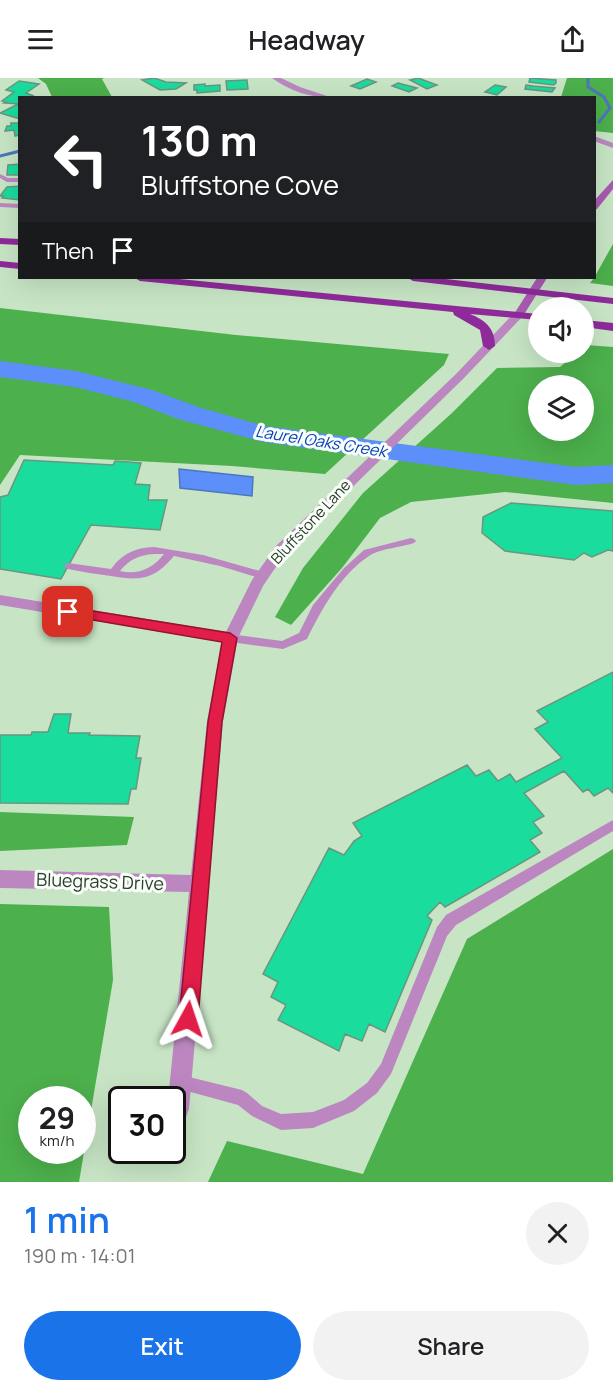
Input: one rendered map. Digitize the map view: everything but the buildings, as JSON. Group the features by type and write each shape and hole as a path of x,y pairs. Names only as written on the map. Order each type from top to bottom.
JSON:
{"highway":[{"path":"0,240 18,242"},
{"path":"0,264 18,266"},
{"path":"151,279 528,315"},
{"path":"422,279 613,301"},
{"path":"437,306 477,321 486,328 490,335 489,346"},
{"path":"594,325 613,327"}],"main road":[{"path":"596,204 613,183"},
{"path":"519,314 541,279"}],"street":[{"path":"276,78 297,89 323,96"},
{"path":"596,139 613,146"},
{"name":"Bluffstone Lane","path":"181,1086 215,722 230,638 263,575 281,549 460,376 519,314"},
{"path":"0,600 230,638"},
{"name":"Bluegrass Drive","path":"0,879 200,884"}],"lane":[{"path":"0,176 7,180 18,180"},
{"path":"0,205 18,206"},
{"path":"230,638 283,645 303,636 317,608 346,570 367,552 411,541"},
{"path":"114,573 121,561 132,554 157,550 234,566 263,575"},
{"path":"68,566 131,577 145,575 162,565 171,553"},
{"path":"181,1083 242,1098 256,1111 281,1122 313,1120 349,1106 372,1088 386,1069 441,932 451,920 613,825"}],"green space":[{"path":"38,78 104,78 102,79 111,96 52,96 46,84"},
{"path":"567,78 613,78 613,133 596,131 596,96 561,96"},
{"path":"613,244 613,286 590,283 596,279 596,274"},
{"path":"0,308 236,335 449,354 444,365 325,474 232,466 20,455 0,485"},
{"path":"594,346 613,347 613,503 505,492 411,502 380,518 342,568 291,625 275,617 303,568 363,493 452,413 497,368 560,367 565,363 594,363"},
{"path":"0,812 134,817 127,845 0,851"},
{"path":"613,849 613,1182 208,1182 227,1141 363,1174 467,939"},
{"path":"0,904 109,907 113,980 95,1086 18,1086 18,1164 82,1164 79,1182 0,1182"}],"water":[{"path":"179,469 253,477 252,496 180,488"}],"waterway":[{"path":"588,78 588,87 604,97 610,108 599,122"},
{"path":"0,156 18,152"},
{"name":"Laurel Oaks Creek","path":"0,369 76,379 143,396 188,413 263,434 576,476 613,474"}],"route":[{"path":"68,612 230,638 221,677 215,722 188,1019"}]}
